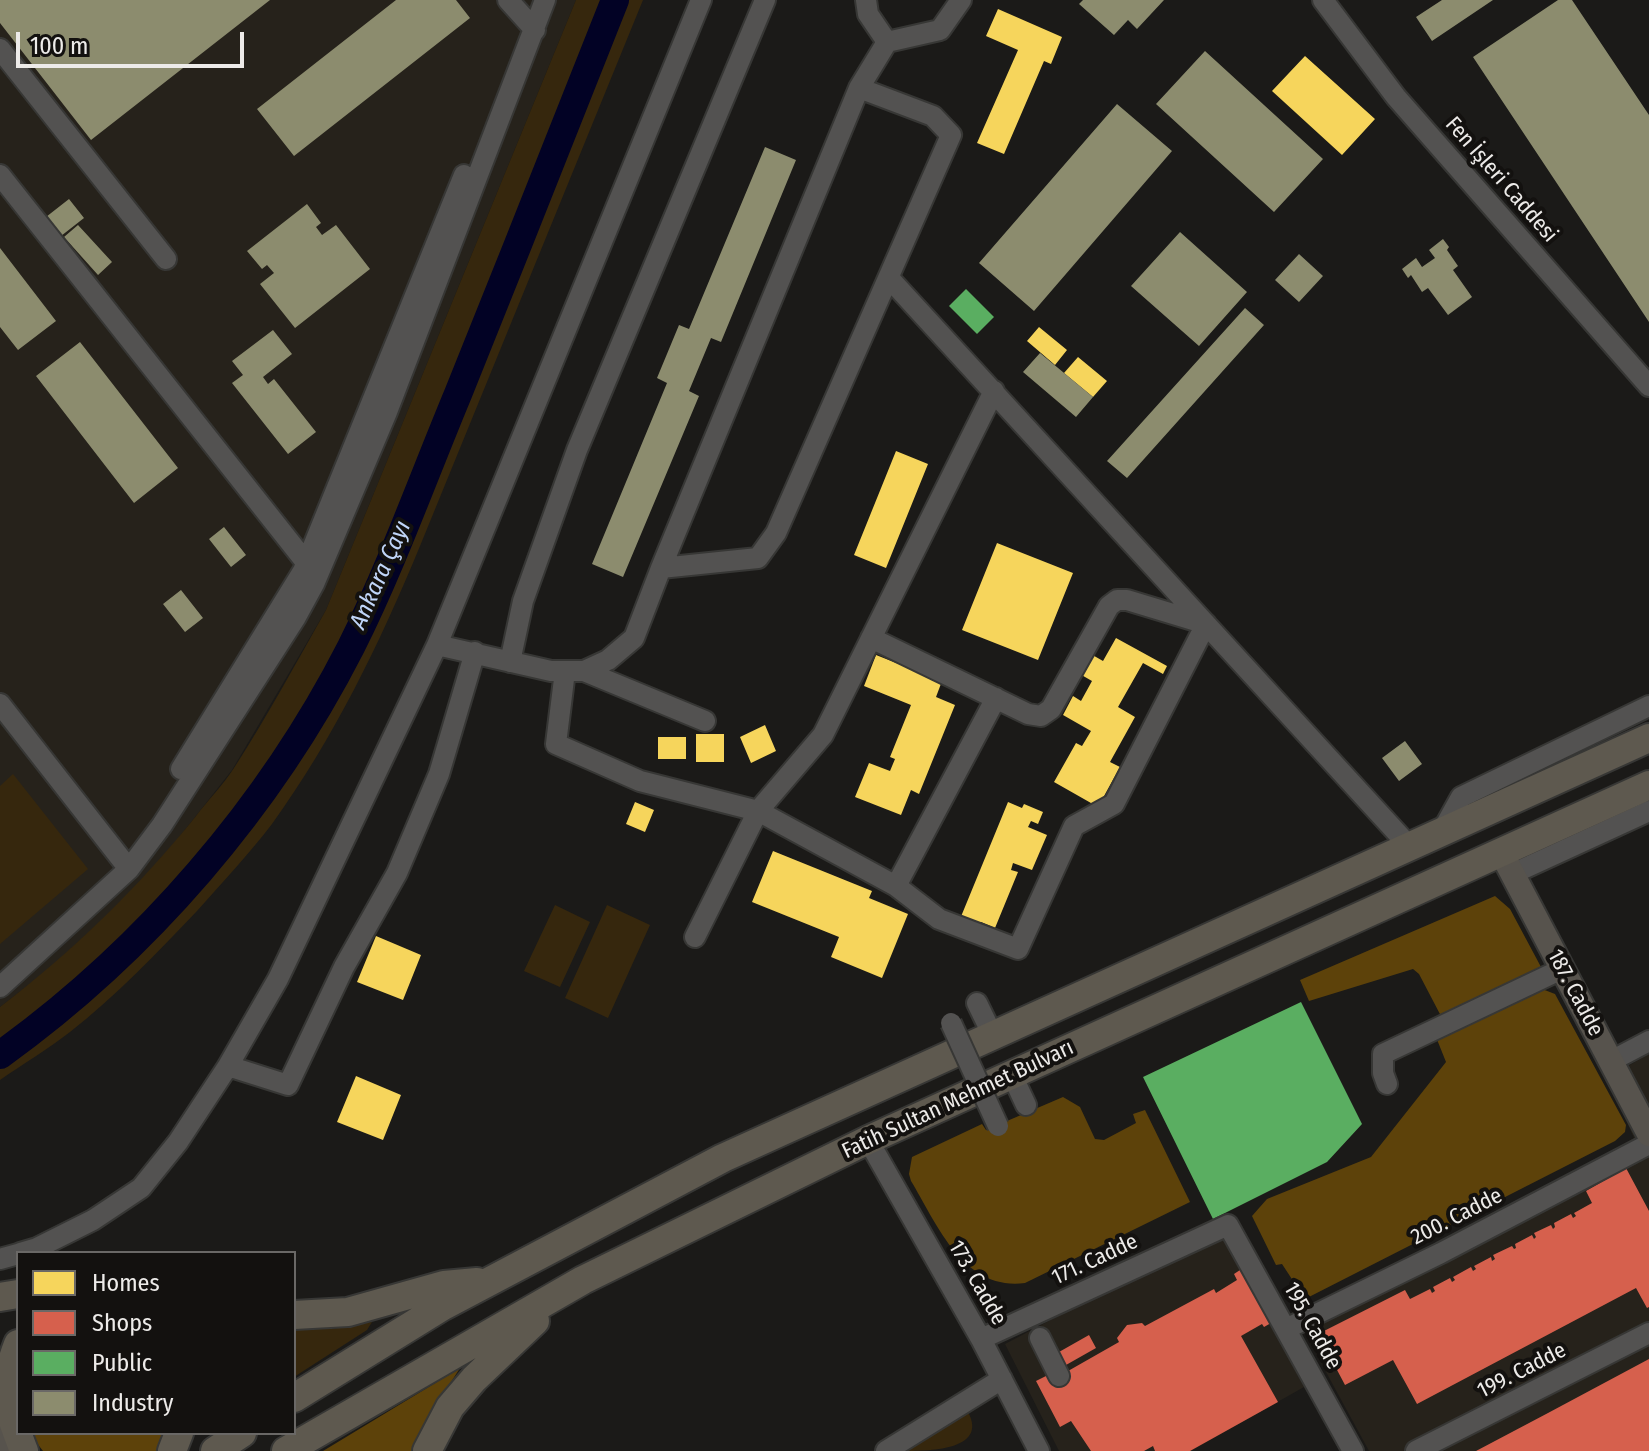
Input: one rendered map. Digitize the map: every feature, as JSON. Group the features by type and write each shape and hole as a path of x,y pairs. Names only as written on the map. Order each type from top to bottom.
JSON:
{"highway":[{"name":"Fatih Sultan Mehmet Bulvarı","path":"300,1394 443,1306 723,1158 1649,738"},
{"name":"Fatih Sultan Mehmet Bulvarı","path":"286,1451 583,1280 868,1140 1506,863 1649,785"},
{"path":"427,1451 450,1407 474,1379 507,1345 583,1280"},
{"path":"296,1315 348,1312 444,1285 490,1281"},
{"path":"16,1348 7,1364 3,1397 16,1430"},
{"path":"215,1451 239,1435"}],"main road":[{"name":"187. Cadde","path":"1506,863 1649,1134"},
{"path":"0,1435 16,1451"}],"street":[{"path":"508,0 531,27"},
{"path":"0,987 126,866 242,671 312,570 544,0"},
{"path":"26,1251 93,1220 141,1188 178,1142 228,1066 278,979 437,645 701,0"},
{"path":"510,662 523,601 577,450 765,0"},
{"path":"866,0 868,14 887,42"},
{"path":"437,645 551,671 574,671 608,660 634,638 859,88 887,42 940,30 961,0"},
{"name":"Fen İşleri Caddesi","path":"1323,0 1396,97 1649,386"},
{"path":"0,49 166,259"},
{"path":"661,568 758,558 776,533 951,135 933,116 859,88"},
{"path":"0,175 312,570"},
{"path":"889,278 1410,847"},
{"path":"695,937 758,811 823,735 994,391"},
{"path":"871,638 1028,714 1041,716 1051,709 1109,606 1117,600 1127,600 1206,624"},
{"path":"574,671 556,744 640,781 758,811 896,886 939,919 1018,949 1074,826 1114,804 1206,624"},
{"path":"228,1066 288,1085 344,967 397,873 439,774 475,652"},
{"path":"574,671 705,721"},
{"path":"896,886 996,698"},
{"path":"0,704 126,866"},
{"path":"1441,833 1461,797 1649,706"},
{"path":"1506,863 1649,811"},
{"path":"0,971 126,866"},
{"path":"1387,1084 1383,1073 1383,1054 1562,969"},
{"path":"977,1003 993,1036"},
{"path":"951,1023 998,1126"},
{"path":"1611,1061 1649,1041"},
{"path":"1012,1075 1026,1105"},
{"name":"173. Cadde","path":"868,1140 981,1339 1039,1451"},
{"name":"200. Cadde","path":"1286,1329 1441,1253 1649,1144"},
{"name":"171. Cadde","path":"981,1339 1228,1225"},
{"name":"195. Cadde","path":"1228,1225 1353,1451"},
{"name":"199. Cadde","path":"1416,1451 1649,1333"},
{"path":"1040,1338 1059,1376"},
{"path":"886,1451 1002,1379"}],"shaded area":[{"path":"0,0 576,0 326,610 232,770 177,840 130,894 46,972 0,1007"},
{"path":"576,0 643,0 420,546 389,618 336,724 272,824 197,911 136,974 87,1018 0,1080 0,1007 104,918 174,843 234,768 326,610"},
{"path":"13,774 88,869 0,944 0,786"},
{"path":"1495,896 1510,909 1541,967 1539,970 1442,1018 1419,974 1413,969 1309,1001 1300,980"},
{"path":"555,905 590,922 560,987 524,971"},
{"path":"607,905 650,925 608,1018 565,998"},
{"path":"1542,989 1555,994 1626,1125 1625,1132 1615,1141 1305,1299 1282,1264 1276,1265 1252,1216 1267,1199 1371,1157 1446,1062 1436,1037"},
{"path":"1649,1054 1649,1451 1369,1451 1302,1328 1634,1138 1607,1078"},
{"path":"1063,1097 1080,1107 1095,1139 1104,1140 1136,1123 1133,1114 1145,1110 1190,1202 1025,1283 1003,1283 969,1266 954,1251 911,1181 912,1157 982,1124 986,1130"},
{"path":"1222,1230 1304,1387 1191,1451 1059,1451 1005,1344"},
{"path":"372,1322 367,1330 296,1376 296,1327 332,1329"},
{"path":"460,1368 425,1423 412,1451 323,1451"},
{"path":"968,1412 972,1425 970,1435 963,1441 939,1449 901,1451"},
{"path":"31,1435 166,1435 156,1451 43,1451"}],"building: Homes":[{"path":"998,9 1062,37 1051,64 1044,61 1004,154 977,143 1018,50 986,36"},
{"path":"1305,56 1375,119 1342,155 1272,91"},
{"path":"1039,327 1067,350 1055,365 1027,341"},
{"path":"1078,357 1107,381 1093,397 1064,373"},
{"path":"896,451 928,464 886,568 854,555"},
{"path":"997,543 1073,573 1038,660 962,630"},
{"path":"1116,638 1167,666 1163,674 1143,663 1118,707 1135,717 1110,762 1120,767 1098,807 1054,782 1076,743 1082,746 1091,731 1063,715 1073,696 1081,701 1092,681 1078,673 1089,653 1103,661"},
{"path":"876,655 942,681 936,697 955,705 919,794 911,790 901,815 855,797 869,763 890,771 895,759 890,757 911,705 864,686"},
{"path":"765,725 776,751 751,763 740,737"},
{"path":"696,734 724,734 724,762 696,762"},
{"path":"658,737 686,737 686,759 658,759"},
{"path":"635,802 654,810 645,832 626,824"},
{"path":"1008,802 1022,808 1024,804 1043,812 1038,824 1031,821 1028,827 1047,835 1032,870 1013,863 1011,870 1018,872 995,928 981,922 979,926 960,919"},
{"path":"773,851 872,891 869,898 908,914 882,978 831,957 839,937 752,902"},
{"path":"376,936 421,955 403,1000 357,982"},
{"path":"356,1076 401,1095 383,1140 337,1122"}],"building: Shops":[{"path":"1626,1168 1649,1211 1649,1307 1636,1288 1417,1404 1393,1360 1345,1385 1318,1334 1405,1290 1410,1299 1430,1289 1432,1293 1435,1291 1433,1287 1450,1278 1452,1282 1455,1280 1453,1277 1471,1267 1473,1271 1476,1269 1474,1266 1491,1257 1492,1261 1495,1259 1493,1255 1512,1246 1516,1248 1515,1244 1532,1235 1534,1239 1534,1233 1551,1225 1553,1229 1554,1223 1571,1214 1573,1218 1576,1216 1574,1213 1592,1203 1586,1191"},
{"path":"1240,1270 1271,1323 1264,1327 1262,1324 1241,1336 1278,1402 1190,1451 1155,1451 1153,1446 1144,1451 1091,1451 1071,1421 1060,1427 1036,1381 1052,1373 1054,1379 1119,1342 1117,1338 1127,1325 1142,1323 1145,1326 1214,1289 1216,1293 1237,1280 1234,1274"},
{"path":"1089,1335 1096,1348 1066,1365 1059,1352"},
{"path":"1649,1359 1649,1451 1476,1451 1548,1413"}],"building: Public":[{"path":"966,289 994,317 977,334 949,306"},
{"path":"1301,1002 1362,1124 1327,1162 1213,1219 1143,1077"}],"building: Industry":[{"path":"0,0 270,0 91,140 0,23"},
{"path":"396,0 456,0 470,18 294,156 257,109"},
{"path":"1083,0 1164,0 1137,29 1128,20 1114,35 1079,4"},
{"path":"1442,0 1493,0 1432,41 1416,17"},
{"path":"1558,0 1572,0 1649,115 1649,322 1473,57"},
{"path":"1205,51 1323,159 1274,212 1156,104"},
{"path":"1117,104 1172,151 1034,311 979,263"},
{"path":"765,147 796,160 721,342 711,338 689,391 699,396 623,577 592,564 667,383 657,378 679,325 689,329"},
{"path":"69,199 84,218 61,236 46,217"},
{"path":"307,204 321,223 316,227 322,235 336,225 370,269 295,328 260,284 274,273 267,265 262,269 247,251"},
{"path":"78,225 112,262 98,275 64,237"},
{"path":"1180,232 1247,292 1199,346 1131,286"},
{"path":"1443,239 1458,266 1453,270 1472,297 1448,315 1428,288 1422,292 1411,275 1408,278 1402,269 1416,258 1422,267 1435,258 1429,250"},
{"path":"0,248 56,321 18,350 0,327"},
{"path":"1299,254 1323,276 1299,302 1275,280"},
{"path":"1245,308 1264,325 1127,478 1107,461"},
{"path":"273,330 292,354 263,377 268,384 274,379 316,432 288,454 232,383 243,375 232,361"},
{"path":"80,342 178,468 134,503 36,376"},
{"path":"1040,353 1093,397 1076,417 1023,372"},
{"path":"224,527 246,555 231,567 209,539"},
{"path":"181,590 203,618 185,632 163,604"},
{"path":"1405,741 1422,764 1399,781 1382,758"}],"waterway":[{"name":"Ankara Çayı","path":"0,1055 105,970 200,872 243,819 319,706 351,647 394,553 615,0"}]}
